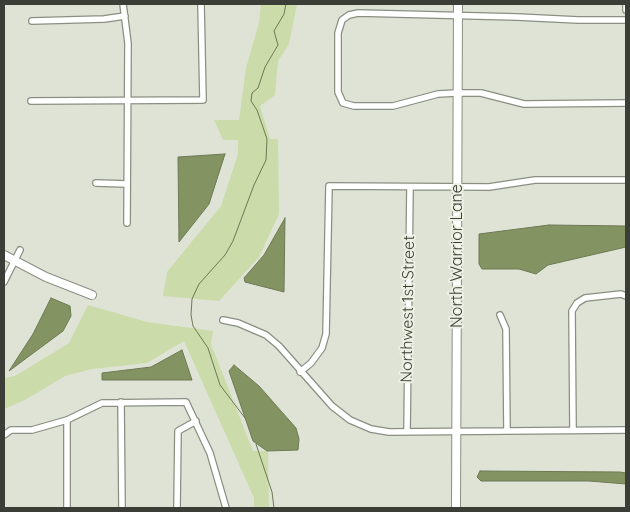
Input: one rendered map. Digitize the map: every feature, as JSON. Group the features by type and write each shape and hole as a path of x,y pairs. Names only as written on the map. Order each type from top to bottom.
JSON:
{"street":[{"path":"122,4 128,43 127,223"},
{"path":"31,101 128,102 202,100 201,4"},
{"name":"North Warrior Lane","path":"456,508 458,4"},
{"path":"626,4 626,10"},
{"path":"626,20 358,13 349,15 342,20 338,33 338,92 343,103 354,106 393,106 438,94 458,93 481,93 524,104 626,103"},
{"path":"32,21 104,19 125,16"},
{"path":"300,372 311,363 322,348 326,334 329,186 489,187 535,180 626,180"},
{"path":"96,183 127,184"},
{"name":"Northwest 1st Street","path":"407,432 410,187"},
{"path":"4,282 20,250"},
{"path":"4,255 46,277 92,295"},
{"path":"573,430 572,312 577,303 585,298 626,296"},
{"path":"500,315 506,329 507,431"},
{"path":"224,320 238,323 266,335 279,346 332,406 350,420 371,429 407,432 626,430"},
{"path":"121,402 122,508"},
{"path":"4,435 11,430 32,430 67,420 102,403 186,402 210,453 226,508"},
{"path":"67,420 67,508"},
{"path":"177,508 178,431 196,421"}],"shaded area":[{"path":"261,4 297,4 289,44 278,61 275,95 260,106 270,139 278,139 279,214 259,257 219,301 163,296 167,272 221,206 238,154 238,140 223,140 214,120 239,120 246,68 259,23"},
{"path":"225,154 209,204 179,242 178,157"},
{"path":"285,218 284,292 245,282 244,278 264,255"},
{"path":"549,225 626,226 626,247 548,265 536,274 519,269 482,269 479,264 479,234"},
{"path":"51,298 70,306 71,316 63,331 9,371 33,334"},
{"path":"88,305 147,322 213,331 211,344 253,451 268,451 269,508 254,508 254,498 184,341 147,363 92,369 65,376 25,400 4,409 4,378 15,376 69,343"},
{"path":"182,350 192,380 102,380 102,373 151,367"},
{"path":"234,365 259,386 296,428 299,439 298,450 267,451 253,441 229,371"},
{"path":"480,471 620,472 626,473 626,484 589,481 481,481 477,477"}],"waterway":[{"path":"245,418 220,385 208,348 193,326 191,315 192,299 199,284 225,255 233,241 254,185 266,160 267,139 257,110 251,101 252,93 258,88 265,67 278,45 274,31 284,14 286,4"},
{"path":"256,444 272,492 274,508"}]}
